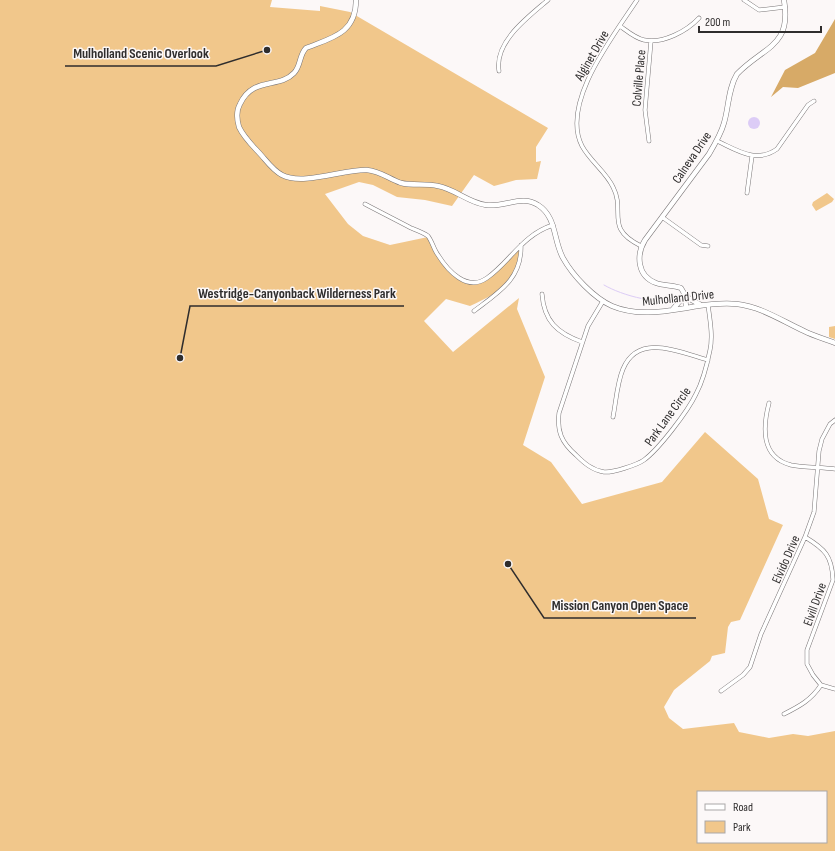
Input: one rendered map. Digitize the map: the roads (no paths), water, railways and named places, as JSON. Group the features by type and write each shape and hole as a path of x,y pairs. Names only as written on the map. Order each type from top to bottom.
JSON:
{"main road":[{"name":"Mulholland Drive","path":"356,0 356,11 345,30 331,39 304,50 294,74 288,78 250,90 242,98 238,107 237,118 244,136 281,175 295,178 325,176 360,170 375,172 406,184 429,184 445,187 477,203 487,205 528,200 543,208 548,214 563,258 590,291 603,301 629,311 650,312 720,303 738,304 768,312 805,332 835,343"},
{"name":"Calneva Drive","path":"641,246 717,141 724,123 733,80 742,69 772,46 779,38 784,28 786,18 784,0"},
{"path":"641,246 639,262 647,277 654,282 678,287 690,299 705,305"},
{"path":"685,294 686,308"},
{"path":"673,310 685,294"}],"street":[{"path":"499,71 498,62 513,33 548,0"},
{"name":"Alginet Drive","path":"637,0 588,78 582,93 577,120 579,138 585,152 614,187 618,223 622,232 628,238 641,246"},
{"path":"744,0 759,10 785,7"},
{"path":"620,26 636,37 651,41 668,38 693,25 700,18"},
{"name":"Colville Place","path":"649,141 645,110 651,41"},
{"path":"717,141 752,156 770,153 776,149 800,116 814,101"},
{"path":"747,193 752,156"},
{"path":"365,204 428,236 438,255 456,276 464,281 472,283 480,282 488,278 521,244 546,227 553,225"},
{"path":"662,217 700,245 708,246"},
{"path":"474,311 500,292 514,277 521,258 521,244"},
{"path":"542,294 543,304 550,320 558,331 569,338 582,342"},
{"name":"Park Lane Circle","path":"603,301 588,326 582,342 559,413 559,433 562,441 585,464 605,472 614,471 643,461 654,451 696,395 708,360 711,334 705,305"},
{"path":"613,418 622,370 627,361 640,349 648,346 659,347 708,360"},
{"path":"769,403 764,421 764,435 770,450 779,460 791,465 835,469"},
{"name":"Elvido Drive","path":"721,691 743,675 750,667 761,634 805,538 813,513 817,467 822,439 830,424 835,420"},
{"name":"Elvill Drive","path":"805,538 820,546 828,555 833,568 833,580 807,650 808,664 812,675 821,685"},
{"path":"784,714 803,705 814,695 821,685 835,690"}],"waterway":[{"path":"604,285 621,293 642,299 664,300 673,299 681,295"},
{"path":"671,299 677,302"}],"place":[{"name":"Mulholland Scenic Overlook","path":"267,50"},
{"name":"Westridge-Canyonback Wilderness Park","path":"180,358"},
{"name":"Mission Canyon Open Space","path":"508,564"}]}
